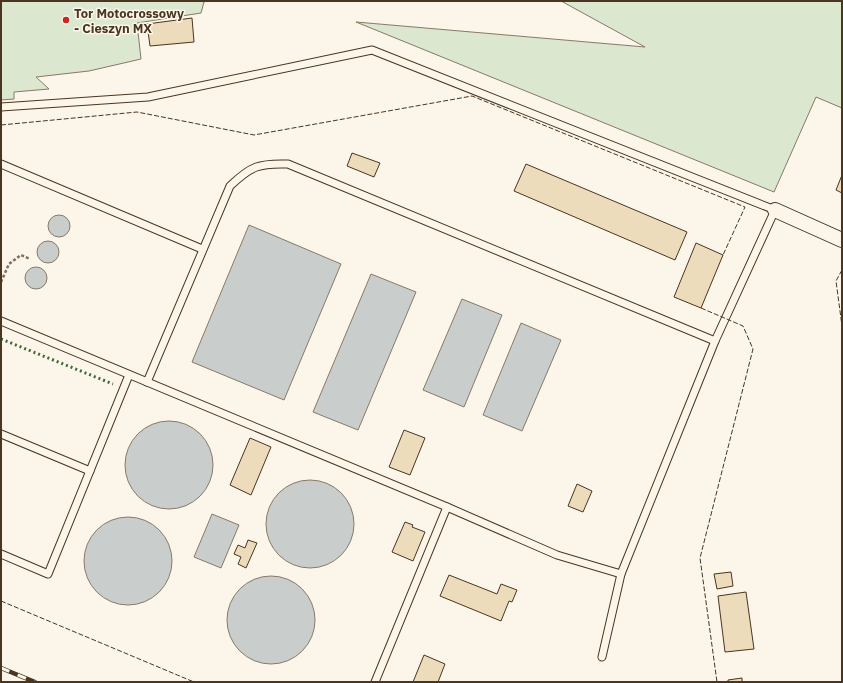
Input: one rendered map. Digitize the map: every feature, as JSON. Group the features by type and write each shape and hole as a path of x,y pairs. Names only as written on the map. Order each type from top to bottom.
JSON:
{"street":[{"path":"775,210 842,240"}],"lane":[{"path":"1,107 148,97 372,50 775,210 715,341 621,574 602,658"},
{"path":"147,382 202,249 230,186 242,174 257,165 271,163 288,164 715,341"},
{"path":"1,164 202,249"},
{"path":"1,321 447,507 557,555 621,574"},
{"path":"1,554 48,574 129,375"},
{"path":"1,434 90,471"},
{"path":"375,682 447,507"}],"path":[{"path":"1,282 8,264 21,254 30,259"}],"green space":[{"path":"1,1 207,1 204,2 201,13 137,23 141,59 89,71 36,77 49,89 14,92 14,99 1,100"},
{"path":"561,1 842,1 842,108 816,97 774,192 356,22 645,47"}],"shaded area":[{"path":"59,215 67,218 70,226 67,234 59,237 51,234 48,226 51,218"},
{"path":"249,225 341,264 284,400 192,362"},
{"path":"48,241 56,244 59,252 56,260 48,263 40,260 37,252 40,244"},
{"path":"36,267 44,270 47,278 44,286 36,289 28,286 25,278 28,270"},
{"path":"371,274 416,292 358,430 313,412"},
{"path":"462,299 502,315 464,407 423,390"},
{"path":"521,323 561,340 522,431 483,415"},
{"path":"169,421 186,425 200,434 209,448 213,465 209,482 200,496 186,505 169,509 152,505 138,496 129,482 125,465 129,448 138,434 152,425"},
{"path":"310,480 327,484 341,493 350,507 354,524 350,541 341,555 327,564 310,568 293,564 279,555 270,541 266,524 270,507 279,493 293,484"},
{"path":"212,514 239,525 221,568 194,557"},
{"path":"128,517 145,521 159,530 168,544 172,561 168,578 159,592 145,601 128,605 111,601 97,592 88,578 84,561 88,544 97,530 111,521"},
{"path":"271,576 288,580 302,589 311,603 315,620 311,637 302,651 288,660 271,664 254,660 240,651 231,637 227,620 231,603 240,589 254,580"}],"building":[{"path":"192,18 194,42 150,46 147,24"},
{"path":"352,153 380,163 374,177 347,166"},
{"path":"526,164 687,232 675,260 514,191"},
{"path":"842,175 842,193 836,190"},
{"path":"696,243 723,255 701,308 674,297"},
{"path":"404,430 425,438 410,475 389,467"},
{"path":"250,438 271,447 251,495 230,485"},
{"path":"577,484 592,491 583,512 568,506"},
{"path":"405,522 413,525 412,527 425,532 413,561 392,552"},
{"path":"248,540 257,543 246,568 238,564 241,557 234,554 238,545 245,548"},
{"path":"731,572 733,586 717,589 714,574"},
{"path":"449,575 497,594 501,584 517,590 512,602 509,601 501,621 440,596"},
{"path":"746,592 754,649 725,652 718,596"},
{"path":"424,655 445,664 438,682 413,682"},
{"path":"742,678 742,682 728,682 728,680"}],"railway":[{"path":"1,668 35,682"}],"hedge":[{"path":"1,339 113,384"}],"fence":[{"path":"1,125 137,112 254,135 472,96 745,207 723,255"},
{"path":"842,270 836,281 842,326"},
{"path":"701,308 743,326 753,349 700,558 717,682"},
{"path":"1,601 194,682"}],"place":[{"name":"Tor Motocrossowy - Cieszyn MX","path":"66,20"}]}
